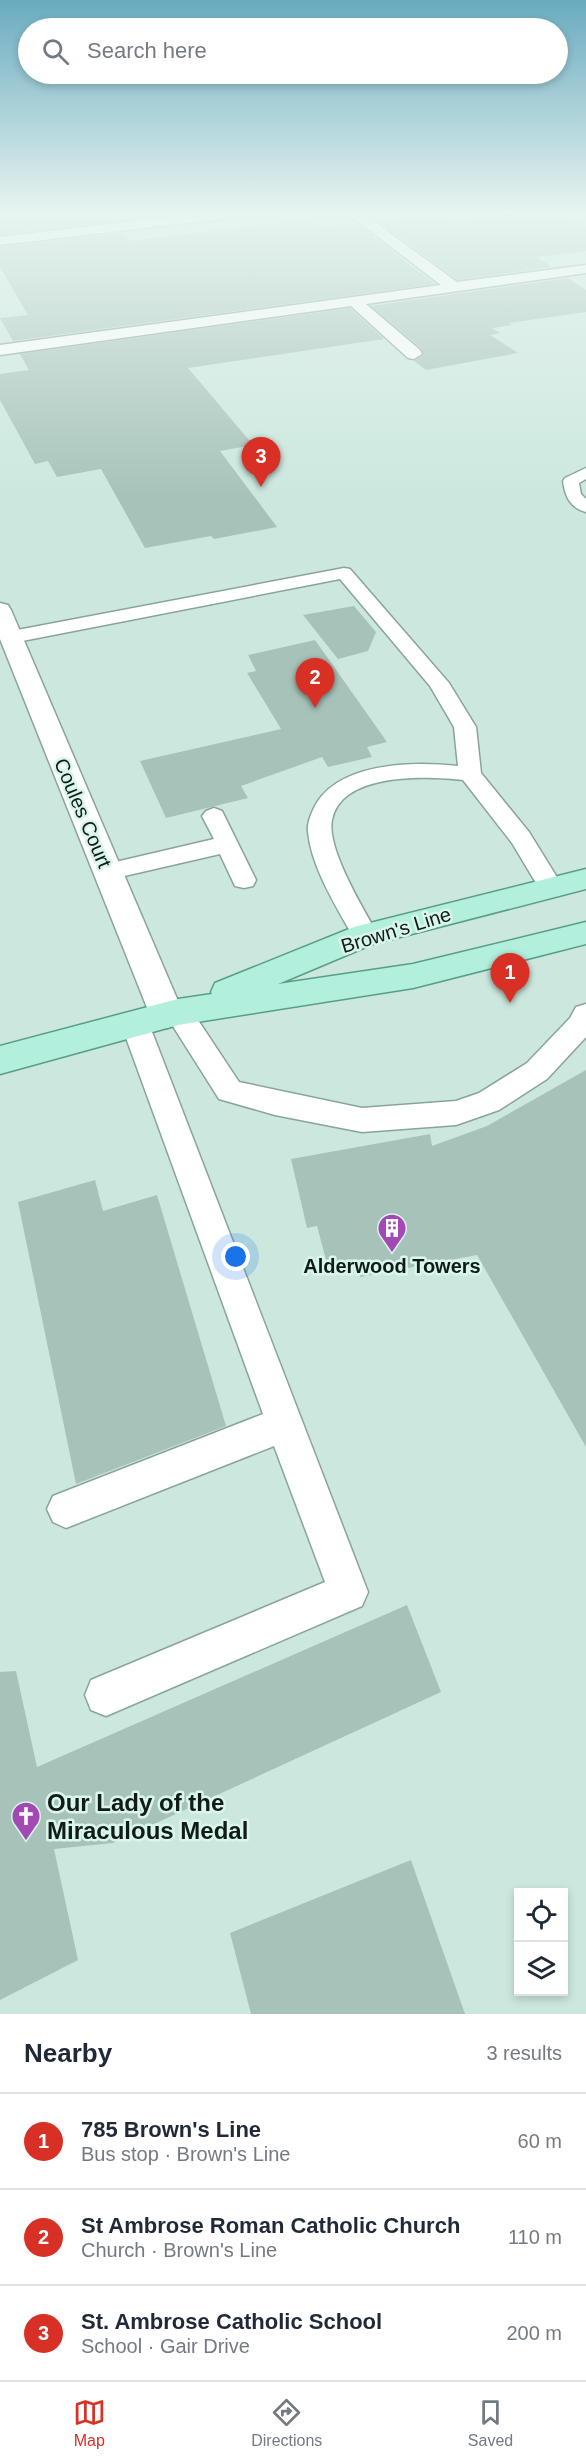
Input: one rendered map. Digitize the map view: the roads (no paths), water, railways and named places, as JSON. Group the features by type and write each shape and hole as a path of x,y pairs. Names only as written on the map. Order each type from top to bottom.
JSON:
{"main road":[{"name":"Brown's Line","path":"172,1014 365,935 586,879"},
{"name":"Brown's Line","path":"0,1060 172,1014 413,976 584,936"}],"street":[{"path":"0,350 318,307"},
{"path":"361,307 414,354"},
{"name":"Coules Court","path":"0,610 107,872 172,1014"}],"lane":[{"path":"586,473 571,482 573,496 586,507"},
{"path":"12,637 344,573 439,683 465,727 471,774 521,838 551,887"},
{"path":"365,935 326,858 320,820 333,793 371,776 435,769 471,774"},
{"path":"214,816 244,880"},
{"path":"107,872 228,844"},
{"path":"172,1014 229,1091 274,1103 362,1120 456,1113 489,1102 537,1071 581,1025 586,1014"},
{"path":"106,1695 348,1592 135,1024"},
{"path":"66,1509 284,1424"}],"place":[{"name":"St. Ambrose Catholic School","path":"261,487"},
{"name":"St Ambrose Roman Catholic Church","path":"315,708"},
{"name":"785 Brown's Line","path":"510,1003"},
{"name":"Alderwood Towers","path":"392,1254"},
{"name":"Our Lady of the Miraculous Medal","path":"26,1842"}]}
